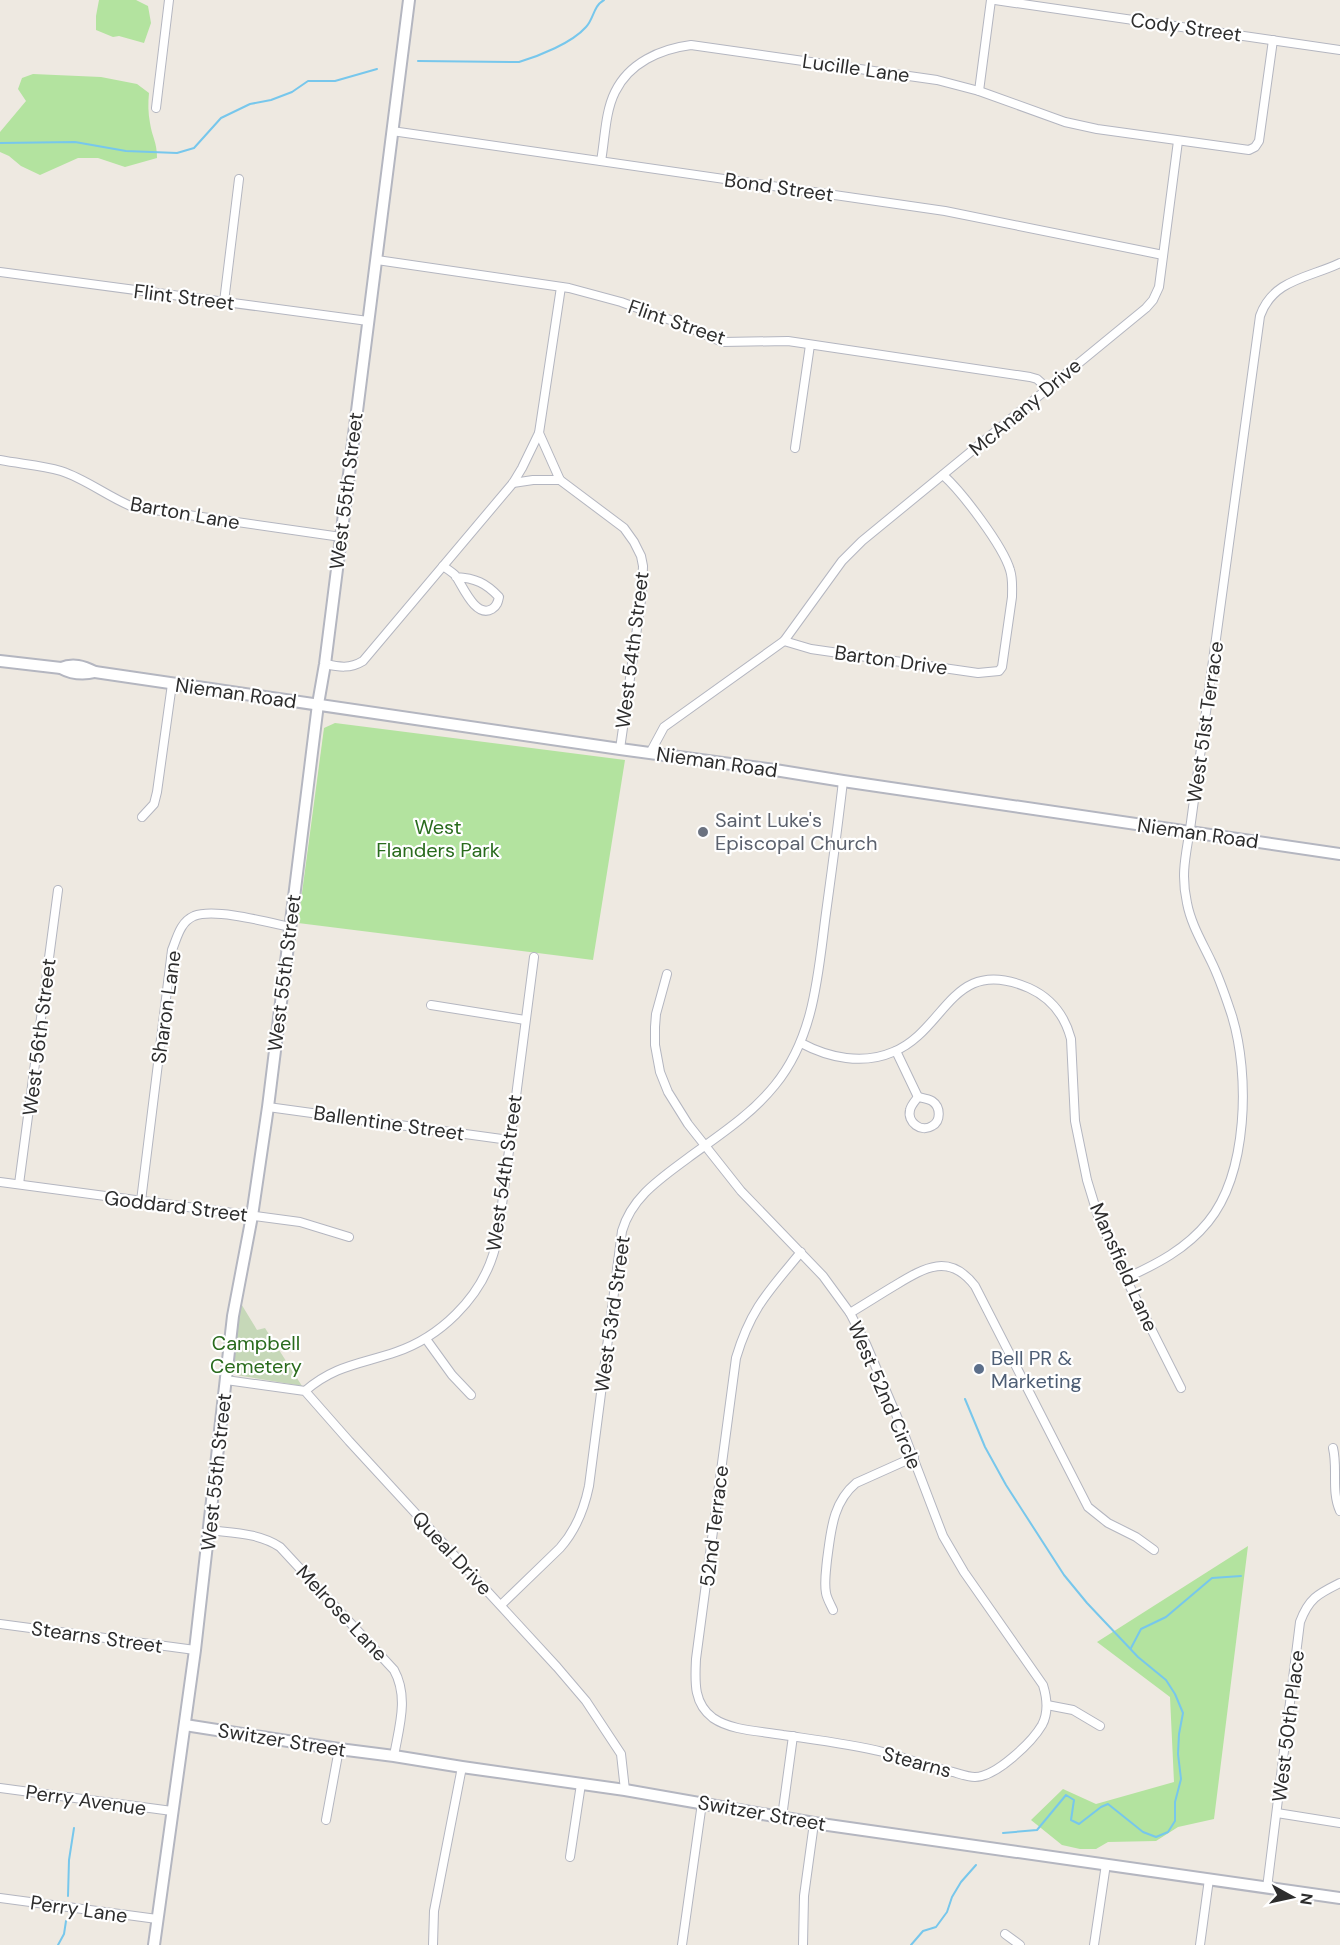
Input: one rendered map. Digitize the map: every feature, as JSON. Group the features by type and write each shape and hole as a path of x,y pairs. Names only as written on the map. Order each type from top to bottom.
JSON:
{"street":[{"path":"156,108 169,0"},
{"name":"West 55th Street","path":"154,1945 195,1650 233,1316 252,1216 268,1107 409,0"},
{"path":"979,91 993,0"},
{"name":"Cody Street","path":"993,0 1340,50"},
{"path":"1178,141 1249,150 1255,147 1259,141 1273,40"},
{"name":"Lucille Lane","path":"601,161 614,93 629,73 647,59 663,51 697,45 937,80 979,91 1065,122 1178,141"},
{"name":"Bond Street","path":"392,131 945,211 1163,255"},
{"name":"McAnany Drive","path":"650,753 664,727 784,641 842,561 892,515 1153,300 1159,287 1178,141"},
{"path":"224,302 239,179"},
{"name":"Flint Street","path":"377,260 561,287 621,302 684,325 722,342 779,341 810,345 1030,377 1037,379 1047,388"},
{"name":"West 51st Terrace","path":"1126,1278 1176,1252 1208,1222 1227,1190 1238,1145 1242,1102 1239,1047 1233,1019 1221,984 1193,925 1186,901 1183,874 1186,847 1190,832 1260,316 1268,299 1283,285 1340,263"},
{"name":"Flint Street","path":"0,272 368,321"},
{"path":"325,664 340,667 354,666 363,661 513,483 538,433 561,287"},
{"path":"795,448 810,345"},
{"name":"West 54th Street","path":"538,433 560,480 624,528 641,556 644,579 620,749"},
{"name":"Barton Lane","path":"0,460 62,471 115,500 133,507 341,537"},
{"name":"Barton Drive","path":"784,641 810,649 967,672 999,671 1002,667 1012,597 1010,569 1005,557 968,502 943,475"},
{"path":"513,483 560,480"},
{"path":"443,566 456,576 471,601 483,610 489,611 494,608 499,597 489,586 469,577 456,576"},
{"name":"Nieman Road","path":"0,661 61,668 85,675 95,672 764,768 1340,854"},
{"path":"142,817 154,804 157,792 172,684"},
{"name":"West 53rd Street","path":"501,1605 564,1544 583,1511 589,1486 622,1231 634,1204 648,1188 749,1113 764,1099 801,1044 814,1002 843,781"},
{"name":"West 56th Street","path":"19,1184 58,890"},
{"name":"Sharon Lane","path":"141,1200 172,950 181,927 193,916 211,913 290,927"},
{"name":"West 54th Street","path":"305,1391 333,1371 352,1363 399,1351 426,1339 444,1326 474,1293 493,1255 499,1228 534,957"},
{"name":"West 52nd Circle","path":"667,974 656,1014 655,1045 660,1072 668,1092 680,1113 741,1191 823,1276 850,1313 866,1344 914,1457 938,1525 953,1554 1038,1676 1043,1685 1047,1705"},
{"name":"Mansfield Lane","path":"801,1044 824,1054 844,1059 866,1059 896,1051 922,1032 955,995 975,983 992,980 1016,982 1039,993 1051,1002 1068,1028 1071,1039 1076,1121 1087,1180 1108,1241 1181,1389"},
{"path":"431,1005 525,1020"},
{"path":"896,1051 918,1097"},
{"path":"918,1097 930,1100 939,1111 937,1120 930,1127 921,1128 910,1119 910,1109 918,1097"},
{"name":"Ballentine Street","path":"268,1107 510,1140"},
{"name":"Goddard Street","path":"0,1182 300,1222 349,1237"},
{"name":"52nd Terrace","path":"703,1707 694,1682 696,1659 733,1378 740,1344 758,1304 801,1252"},
{"path":"850,1313 926,1268 943,1265 957,1268 967,1275 975,1286 1088,1507 1108,1523 1137,1537 1154,1550"},
{"path":"426,1339 452,1375 471,1395"},
{"path":"226,1380 305,1391"},
{"name":"Queal Drive","path":"305,1391 557,1667 600,1721 621,1754 625,1790"},
{"path":"1333,1448 1336,1460 1335,1494 1340,1511"},
{"path":"833,1610 826,1594 825,1576 831,1529 841,1500 856,1483 914,1457"},
{"name":"Melrose Lane","path":"209,1530 253,1535 280,1547 394,1670 402,1689 403,1704 394,1756"},
{"name":"West 50th Place","path":"1267,1888 1300,1622 1306,1606 1315,1596 1340,1583"},
{"name":"Stearns Street","path":"0,1624 195,1650"},
{"path":"1047,1705 1073,1710 1100,1726"},
{"name":"Stearns","path":"703,1707 712,1717 731,1726 885,1752 924,1765 975,1777 992,1773 1030,1739 1042,1725 1047,1705"},
{"name":"Switzer Street","path":"185,1725 625,1790 814,1823 1340,1898"},
{"path":"782,1817 793,1736"},
{"path":"326,1820 339,1749"},
{"path":"433,1945 434,1911 462,1767"},
{"path":"570,1857 581,1784"},
{"name":"Perry Avenue","path":"0,1788 172,1811"},
{"path":"682,1945 702,1803"},
{"path":"1277,1813 1340,1823"},
{"path":"803,1945 804,1896 814,1823"},
{"path":"1094,1945 1106,1864"},
{"path":"1200,1945 1209,1879"},
{"name":"Perry Lane","path":"0,1898 157,1919"},
{"path":"1005,1934 1020,1945"}],"green space":[{"path":"99,0 136,0 148,6 151,23 144,43 119,36 113,37 96,30"},
{"path":"33,74 101,77 137,84 149,93 149,116 157,158 125,167 98,158 78,158 40,175 0,152 0,132 26,101 18,89 22,78"},
{"name":"West Flanders Park","path":"335,723 625,760 593,960 298,923 324,728"},
{"name":"Campbell Cemetery","path":"240,1302 257,1330 265,1328 302,1386 236,1375 232,1369"},
{"path":"1248,1546 1214,1819 1178,1827 1156,1841 1108,1842 1096,1849 1080,1849 1062,1845 1031,1820 1063,1789 1096,1804 1174,1782 1170,1697 1097,1642"}],"waterway":[{"path":"418,61 519,62 555,48 580,33 589,24 598,6 604,0"},
{"path":"0,143 75,142 126,151 177,153 194,148 221,118 250,104 271,100 292,92 308,81 335,81 377,69"},
{"path":"965,1399 985,1447 1006,1485 1064,1575 1138,1657 1166,1680 1183,1713 1178,1754 1181,1779 1175,1802 1175,1821 1168,1832 1156,1837 1143,1832 1108,1804 1079,1824 1071,1820 1074,1800 1066,1795 1037,1830 1003,1833"},
{"path":"1131,1648 1141,1629 1166,1617 1212,1578 1241,1576"},
{"path":"68,1896 69,1860 74,1828"},
{"path":"911,1945 923,1931 936,1927 947,1912 952,1897 961,1882 976,1865"},
{"path":"58,1945 64,1934 66,1921"}],"place":[{"name":"Saint Luke's Episcopal Church","path":"703,832"},
{"name":"Bell PR & Marketing","path":"979,1369"}]}
